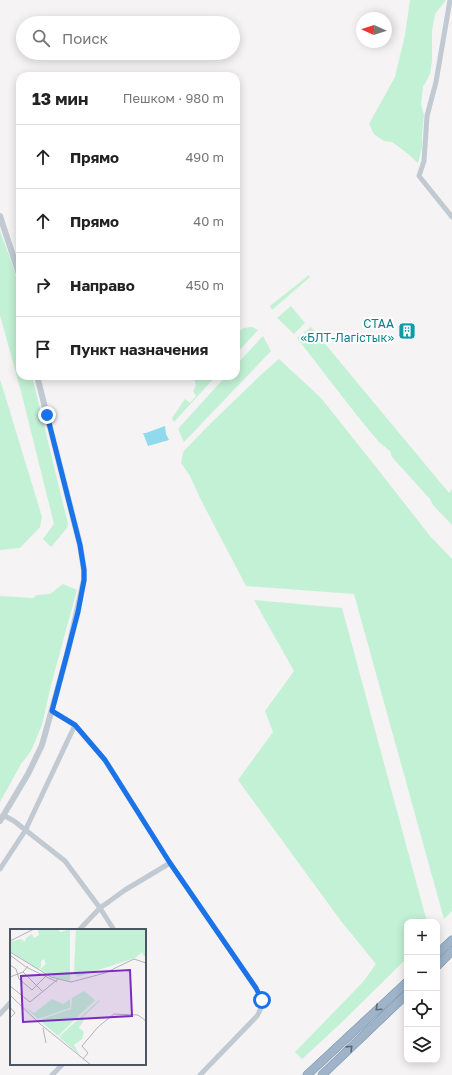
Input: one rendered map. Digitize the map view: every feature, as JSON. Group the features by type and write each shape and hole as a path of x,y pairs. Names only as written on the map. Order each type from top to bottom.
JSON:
{"highway":[{"path":"440,951 452,940"},
{"path":"440,963 452,951"},
{"path":"307,1075 404,985"},
{"path":"322,1075 404,997"}],"street":[{"path":"450,0 436,82 427,116 424,161 419,176 452,217"},
{"path":"0,216 16,264"},
{"path":"38,380 80,545 84,570 83,589 52,711 38,756 2,818 14,821 65,861 100,908 113,929"},
{"path":"52,711 75,725 105,760 170,863 252,981 262,1000 261,1009 257,1016 200,1075"},
{"path":"0,869 25,830 75,725"},
{"path":"80,929 100,908 125,890 170,863"},
{"path":"0,1014 10,1003"},
{"path":"52,1075 62,1065"}],"green space":[{"path":"410,0 446,0 435,14 432,31 432,61 430,74 423,87 421,104 424,115 422,147 418,163 392,142 384,141 374,134 369,124 395,77 405,35"},
{"path":"0,231 16,277 16,373 0,315"},
{"path":"309,275 310,277 272,310 270,306"},
{"path":"291,306 305,323 294,334 277,318"},
{"path":"252,327 258,330 240,350 240,330 244,328"},
{"path":"311,327 449,493 452,489 452,525 392,457 390,451 379,442 359,418 297,338"},
{"path":"263,336 271,351 184,442 178,429 222,380 240,380 240,361"},
{"path":"279,359 321,398 430,536 452,559 452,911 444,919 354,594 246,586 190,476 181,463 183,452 211,423"},
{"path":"0,379 42,517 40,527 20,548 0,550"},
{"path":"18,380 33,380 68,524 67,528 51,547 43,539 54,524"},
{"path":"194,380 212,380 174,422 172,418 185,399 190,403 196,396 193,391 196,385"},
{"path":"63,584 77,590 51,685 42,725 31,751 21,764 0,802 0,596 33,598 37,595 50,594"},
{"path":"254,600 342,608 426,919 404,919 404,961 302,1059 295,1052 363,982 376,964 341,921 238,780 273,732 265,711 294,671"}],"water":[{"path":"165,426 166,434 169,440 148,446 143,433"}],"place":[{"name":"СТАА «БЛТ-Лагістык»","path":"407,331"}],"route":[{"path":"47,415 80,545 84,570 83,589 78,612 52,711 75,725 105,760 170,863 256,988 262,1000"}]}
